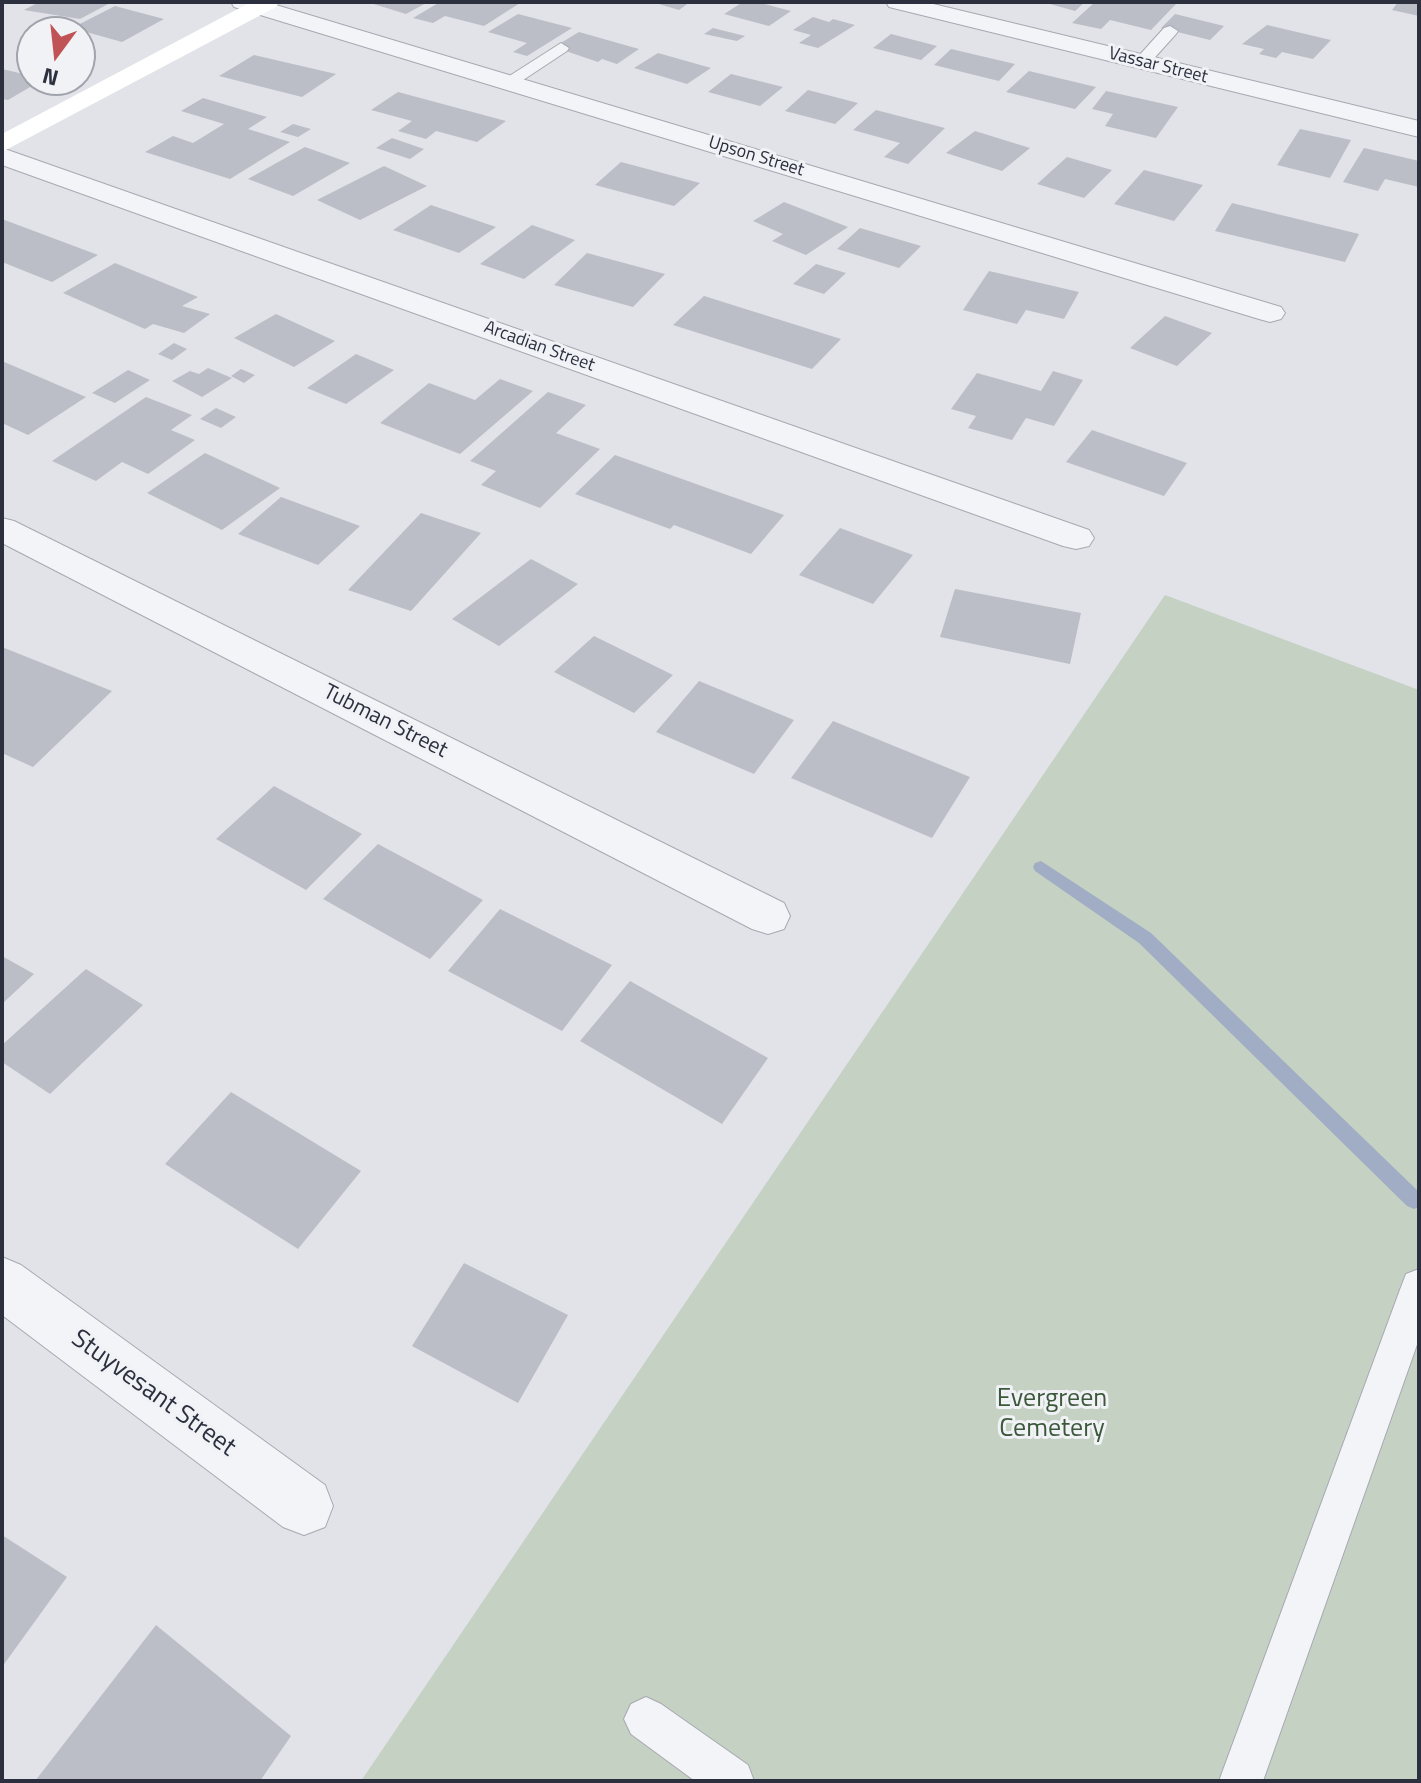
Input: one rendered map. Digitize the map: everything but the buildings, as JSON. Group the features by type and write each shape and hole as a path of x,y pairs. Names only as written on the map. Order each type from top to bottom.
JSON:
{"street":[{"name":"Vassar Street","path":"897,2 1419,129"},
{"name":"Upson Street","path":"256,4 1270,313"},
{"path":"2,144 256,4"},
{"name":"Arcadian Street","path":"2,156 1076,538"},
{"name":"Tubman Street","path":"2,529 768,916"},
{"name":"Stuyvesant Street","path":"2,1283 304,1506"}],"lane":[{"path":"1142,62 1170,31"},
{"path":"508,82 561,48"},
{"path":"1241,1781 1419,1287"},
{"path":"646,1719 732,1781"}],"green space":[{"name":"Evergreen Cemetery","path":"1165,595 1419,690 1419,1781 361,1781"}],"waterway":[{"path":"1041,867 1145,938 1414,1200"}]}
